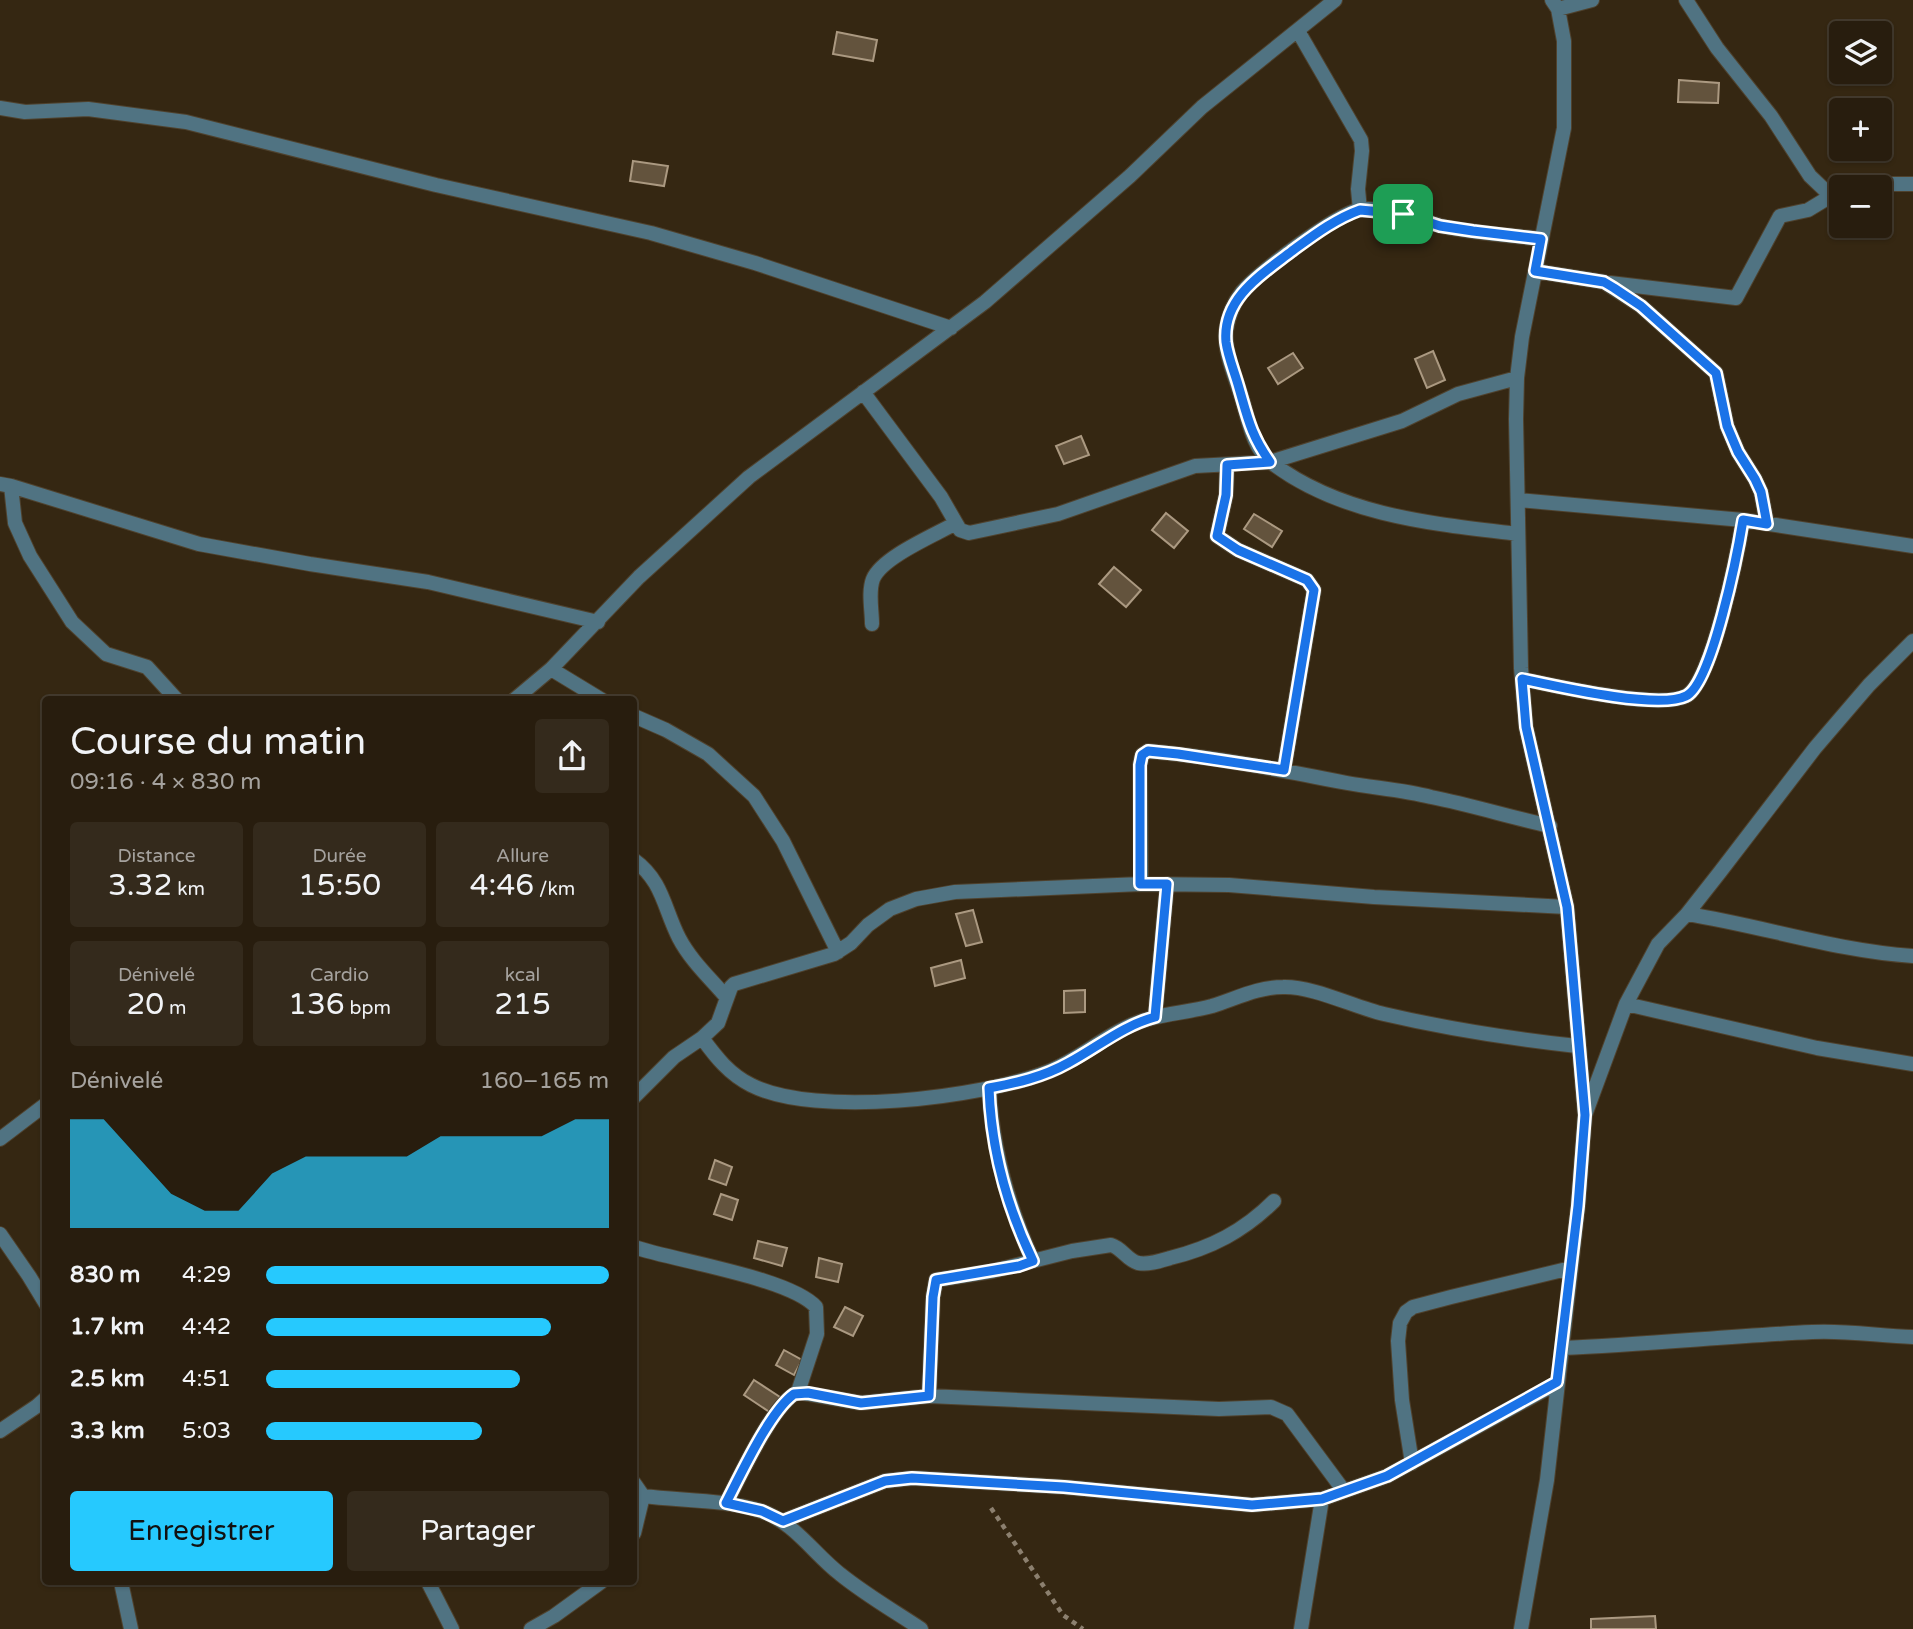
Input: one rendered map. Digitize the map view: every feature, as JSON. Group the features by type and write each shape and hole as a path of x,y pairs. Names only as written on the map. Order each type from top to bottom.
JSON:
{"street":[{"path":"520,696 551,669 639,577 749,477 985,303 1130,176 1202,107 1335,0"},
{"path":"1521,1629 1547,1480 1585,1115 1567,907 1526,727 1518,534 1517,378 1564,128 1564,41 1555,5 1592,0"},
{"path":"1686,0 1717,48 1771,116 1810,176 1829,188"},
{"path":"1298,30 1360,140 1360,210"},
{"path":"0,108 25,112 88,109 187,122 436,185 651,233 755,263 951,328"},
{"path":"1892,184 1913,184"},
{"path":"1535,271 1736,298 1780,216 1787,212 1808,210 1829,196"},
{"path":"1518,534 1410,521 1340,499 1303,482 1270,462 1253,436 1228,352 1227,328 1231,311 1240,294 1253,281 1321,229 1360,210 1403,214 1440,226 1541,239"},
{"path":"1604,282 1641,306 1716,373 1727,426 1738,452 1761,492 1767,524"},
{"path":"863,392 941,497 962,531 969,533 1058,514 1185,468 1205,464 1270,462 1402,421 1458,394 1517,378"},
{"path":"1227,465 1226,495 1217,536 1238,550 1307,580 1314,590 1284,770"},
{"path":"5,485 199,544 428,582 598,622"},
{"path":"5,485 15,523 30,556 72,622 106,654 147,667 173,696"},
{"path":"1518,500 1743,520 1913,546"},
{"path":"1522,679 1651,700 1676,700 1691,693 1711,654 1743,520"},
{"path":"872,624 871,589 882,565 956,523"},
{"path":"1585,1115 1626,1004 1658,944 1687,914 1815,748 1869,685 1913,640"},
{"path":"551,669 595,696"},
{"path":"637,717 708,754 754,796 783,841 838,951"},
{"path":"1140,884 1140,765 1141,757 1146,751 1191,755 1433,797 1550,825"},
{"path":"637,863 654,878 680,940 689,954 727,998"},
{"path":"637,1094 674,1057 718,1023 731,987 738,982 838,951 890,909 916,899 955,892 1167,884 1229,885 1374,897 1567,907"},
{"path":"1155,1017 1167,884"},
{"path":"1687,914 1852,949 1913,956"},
{"path":"702,1038 722,1065 735,1076 765,1091 793,1098 874,1102 927,1098 1028,1079 1067,1064 1121,1029 1155,1017 1205,1008 1268,988 1296,987 1382,1014 1447,1028 1577,1046"},
{"path":"1626,1004 1817,1048 1913,1064"},
{"path":"989,1088 993,1135 1003,1179 1019,1231 1033,1261"},
{"path":"0,1139 42,1107"},
{"path":"929,1396 936,1280 1006,1269 1072,1251 1111,1245 1133,1261 1141,1263 1167,1259 1191,1253 1228,1238 1253,1222 1274,1201"},
{"path":"0,1234 42,1297"},
{"path":"637,1248 776,1285 817,1307 817,1334 798,1392 781,1407 752,1453 726,1503"},
{"path":"1412,1463 1402,1400 1398,1341 1400,1323 1406,1312 1413,1307 1571,1268"},
{"path":"1562,1348 1632,1346 1812,1332 1856,1331 1913,1337"},
{"path":"783,1521 896,1479 976,1480 1252,1505 1322,1499 1387,1476 1557,1382"},
{"path":"798,1392 861,1403 929,1396 1240,1410 1277,1408 1292,1420 1344,1492"},
{"path":"0,1431 42,1402"},
{"path":"637,1487 643,1496 637,1521"},
{"path":"643,1496 726,1503 762,1511 783,1521 838,1573 921,1629"},
{"path":"1301,1629 1322,1499"},
{"path":"122,1585 131,1629"},
{"path":"430,1585 452,1629"},
{"path":"531,1629 597,1585"}],"path":[{"path":"976,1480 1001,1525 1063,1615 1083,1629"}],"building":[{"path":"837,32 877,40 873,61 833,54"},
{"path":"1679,80 1719,83 1718,103 1678,102"},
{"path":"633,161 668,166 664,186 630,181"},
{"path":"1433,351 1445,380 1427,388 1415,359"},
{"path":"1293,353 1303,368 1278,384 1268,368"},
{"path":"1081,436 1089,455 1064,464 1056,446"},
{"path":"1166,513 1188,531 1174,548 1152,530"},
{"path":"1254,514 1282,531 1272,547 1244,529"},
{"path":"1114,567 1141,590 1126,607 1099,584"},
{"path":"973,910 982,942 966,946 956,914"},
{"path":"961,960 965,978 935,986 931,968"},
{"path":"1085,990 1085,1012 1064,1013 1064,991"},
{"path":"715,1160 732,1167 726,1185 709,1179"},
{"path":"721,1194 738,1200 732,1220 714,1214"},
{"path":"758,1241 787,1248 782,1266 754,1258"},
{"path":"819,1258 842,1264 838,1282 816,1277"},
{"path":"845,1307 863,1316 853,1336 834,1327"},
{"path":"784,1350 802,1360 794,1375 776,1365"},
{"path":"754,1380 780,1397 771,1413 744,1395"},
{"path":"1655,1616 1656,1629 1591,1629 1591,1619"}],"route":[{"path":"1360,210 1403,214 1440,226 1541,239 1535,271 1604,282 1641,306 1716,373 1727,426 1738,452 1761,492 1767,524 1743,520 1711,654 1691,693 1676,700 1651,700 1522,679 1526,727 1567,907 1585,1115 1578,1206 1557,1382 1387,1476 1322,1499 1252,1505 976,1480 912,1478 885,1481 783,1521 762,1511 726,1503 752,1453 781,1407 794,1394 808,1393 838,1401 861,1403 929,1396 936,1280 1019,1266 1033,1261 1019,1231 1003,1179 993,1135 989,1088 1046,1073 1067,1064 1121,1029 1155,1017 1167,884 1140,884 1142,755 1146,751 1178,754 1284,770 1314,590 1307,580 1238,550 1217,536 1226,495 1227,465 1270,462 1253,436 1228,352 1226,341 1231,311 1240,294 1253,281 1321,229 1343,216 1360,210"}]}
